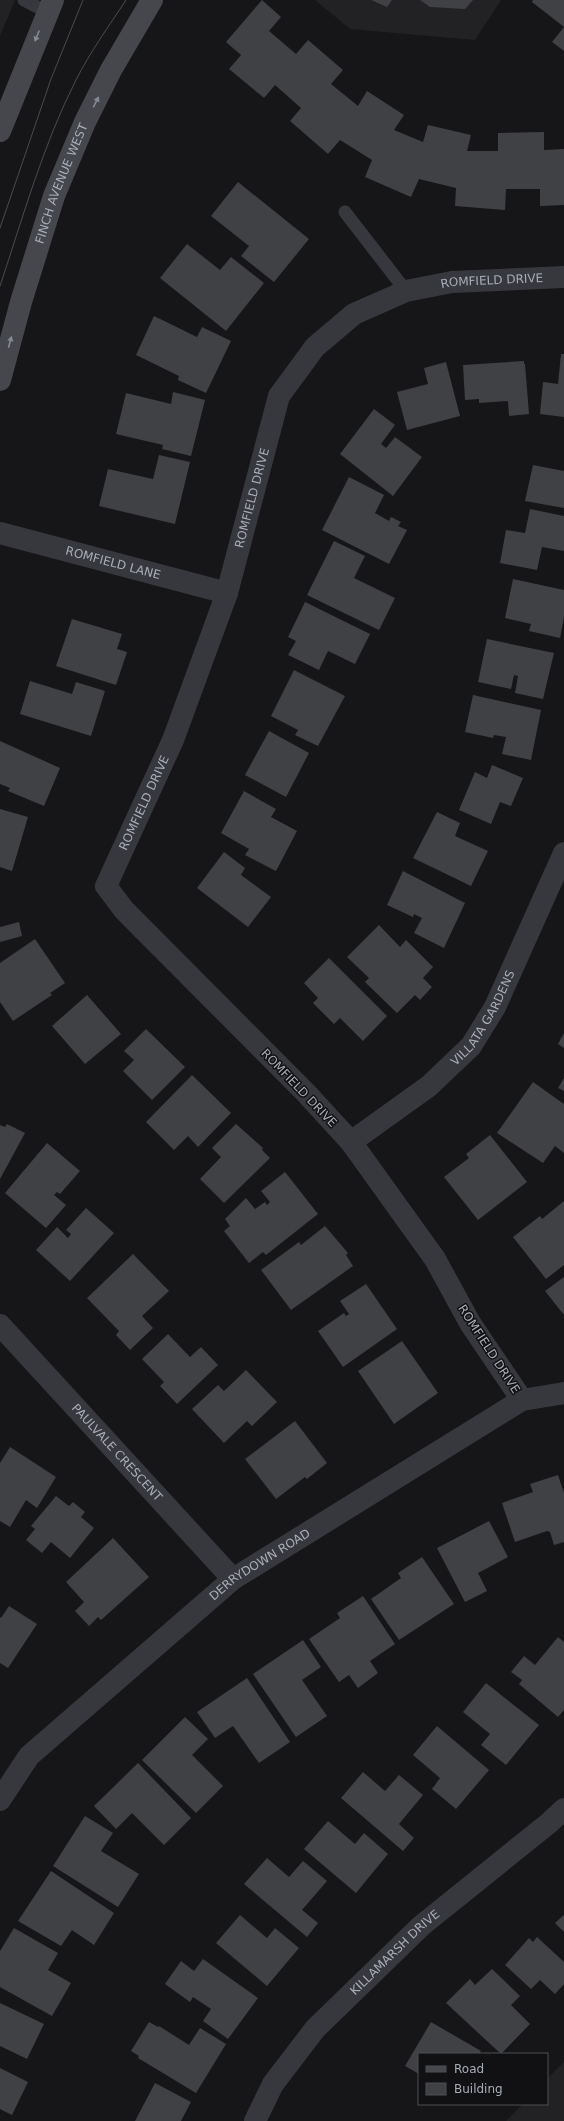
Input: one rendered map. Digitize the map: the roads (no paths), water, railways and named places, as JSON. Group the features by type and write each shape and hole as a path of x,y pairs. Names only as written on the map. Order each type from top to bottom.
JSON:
{"main road":[{"name":"FINCH AVENUE WEST","path":"0,380 21,302 54,196 88,116 112,70 152,0"},
{"path":"0,132 50,6"}],"street":[{"name":"ROMFIELD DRIVE","path":"522,1400 470,1323 435,1259 351,1142 306,1093 124,910 106,886 173,740 227,593 279,396 315,347 354,314 406,291 452,282 564,277"},
{"name":"ROMFIELD LANE","path":"0,533 227,593"},
{"name":"VILLATA GARDENS","path":"351,1142 429,1086 471,1046 495,1007 564,853"},
{"name":"PAULVALE CRESCENT","path":"0,1325 233,1580"},
{"name":"DERRYDOWN ROAD","path":"0,1800 29,1756 233,1580 522,1400 564,1393"},
{"name":"KILLAMARSH DRIVE","path":"255,2121 273,2084 315,2029 421,1926 549,1823 564,1809"}],"lane":[{"path":"24,0 50,6"},
{"path":"345,212 406,291"}],"tram line":[{"path":"0,228 51,79 83,0"},
{"path":"0,286 34,182 64,105 87,59 126,0"}]}
